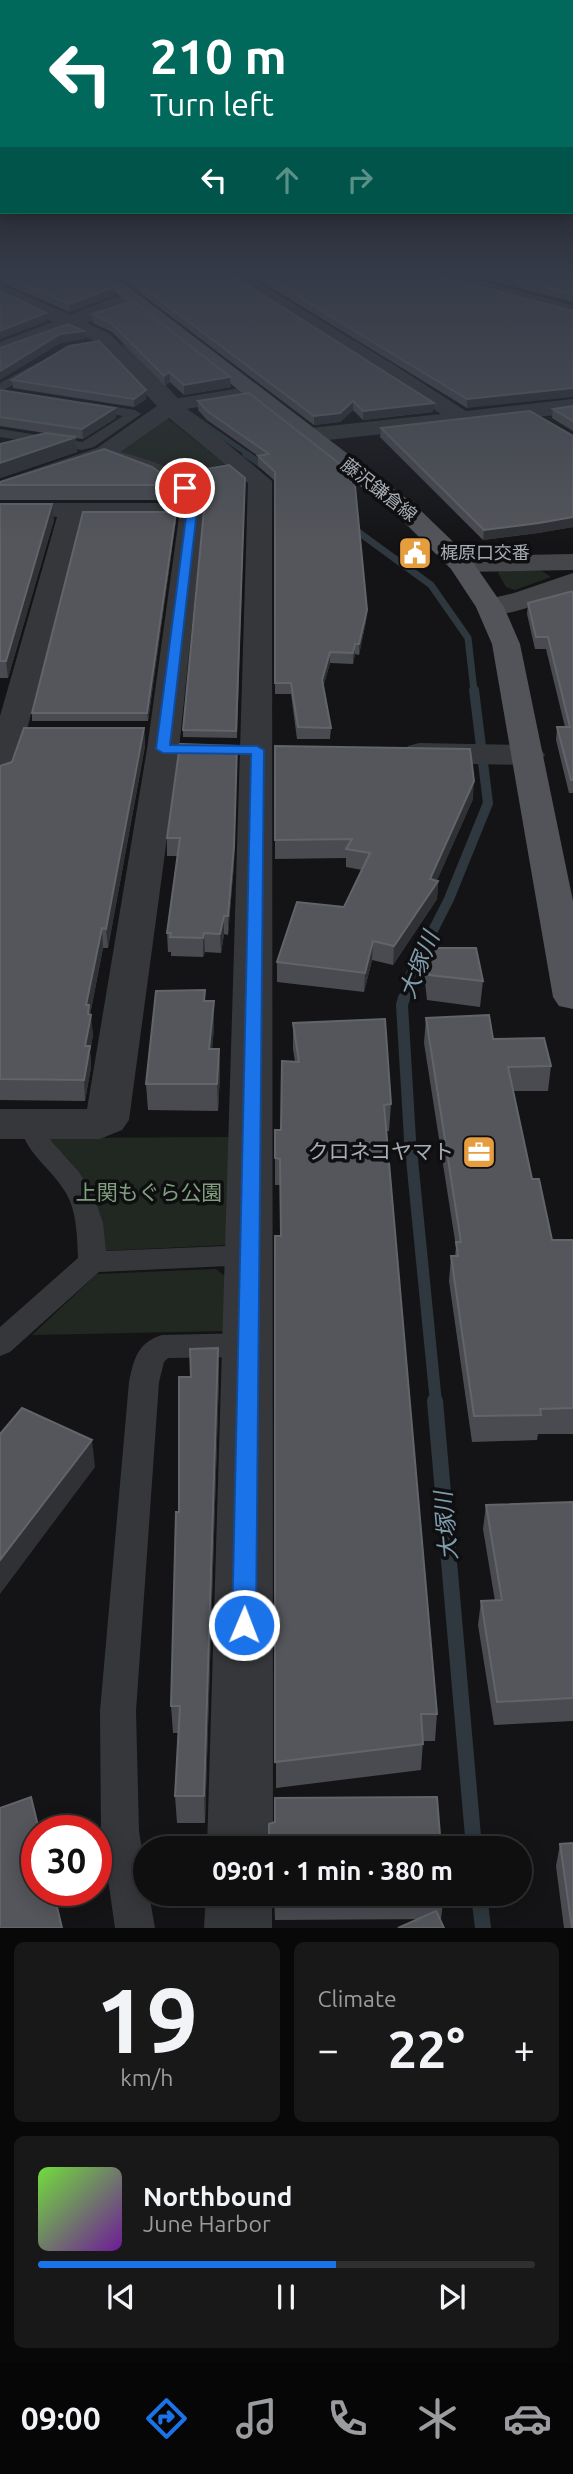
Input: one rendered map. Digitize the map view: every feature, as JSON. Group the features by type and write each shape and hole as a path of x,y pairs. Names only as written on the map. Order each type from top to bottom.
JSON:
{"main road":[{"name":"藤沢鎌倉線","path":"217,364 407,511 461,564 490,607 506,644 573,997"}],"street":[{"path":"103,364 150,408 260,481 240,1836"},
{"path":"379,364 460,417"},
{"path":"9,505 104,453 150,408 253,392"},
{"path":"310,435 460,417 535,416 573,406"},
{"path":"16,1124 100,1124 107,1120 163,742 192,495 158,473 104,453"},
{"path":"9,505 72,510 192,510"},
{"path":"0,772 17,733 72,510"},
{"path":"461,564 573,562"},
{"path":"490,607 569,587"},
{"path":"393,752 529,755"},
{"path":"238,1928 239,1906"}],"lane":[{"path":"4,392 42,364"},
{"path":"75,405 150,408"},
{"path":"0,433 82,446 150,408"},
{"path":"16,1124 76,1186 91,1219 92,1262"},
{"path":"0,1344 92,1262 250,1255"},
{"path":"135,1928 120,1831 118,1710 144,1382 150,1356 162,1347 249,1345"}],"green space":[{"path":"168,419 225,464 203,469 176,465 164,471 119,454"},
{"path":"502,569 542,571 551,577 515,590 506,587 498,573"},
{"name":"上関もぐら公園","path":"230,1137 227,1245 99,1251 46,1138"},
{"path":"216,1269 229,1279 228,1331 32,1335 97,1274"}],"building":[{"path":"0,364 11,364 0,371"},
{"path":"39,364 121,364 146,390 134,399 12,380"},
{"path":"152,364 213,364 230,377 184,385 169,372 164,376"},
{"path":"245,364 372,364 434,403 363,411 353,401 340,413 314,416"},
{"path":"409,364 573,364 573,388 467,399"},
{"path":"0,390 115,408 82,429 0,417"},
{"path":"249,393 354,475 367,610 359,644 355,644 353,653 330,652 322,680 331,728 298,727 291,683 275,683 275,472 258,456 269,454 207,411 198,401"},
{"path":"573,406 573,421 553,409"},
{"path":"530,411 573,436 573,517 484,530 381,428"},
{"path":"46,433 76,437 0,463 0,444"},
{"path":"104,449 152,467 177,485 0,485 0,482"},
{"path":"229,465 245,478 236,731 183,730 206,489 189,472"},
{"path":"0,504 52,504 6,661 0,661"},
{"path":"83,512 176,512 147,713 32,713"},
{"path":"573,591 571,780 557,727 570,727 548,637 536,637 528,603"},
{"path":"24,728 144,728 106,929 102,928 86,1005 89,1005 88,1014 91,1015 85,1046 90,1046 84,1080 0,1079 0,766 12,762"},
{"path":"180,744 237,746 234,846 228,916 224,916 220,934 204,933 203,938 170,937 171,933 167,933 180,838 167,838"},
{"path":"275,746 470,749 474,781 430,879 438,881 394,946 373,941 365,973 277,962 297,902 344,907 370,853 346,849 352,839 275,840"},
{"path":"425,948 476,948 483,981 429,975"},
{"path":"205,990 204,1001 214,1001 209,1049 219,1049 217,1084 146,1084 156,991"},
{"path":"489,1015 493,1039 544,1038 551,1066 508,1067 532,1179 539,1179 552,1240 573,1240 573,1408 540,1409 541,1415 474,1416 451,1256 458,1256 456,1242 461,1242 426,1018"},
{"path":"385,1019 391,1104 384,1105 437,1714 421,1714 423,1744 275,1762 275,1236 281,1236 280,1159 275,1158 275,1130 281,1130 282,1061 299,1062 293,1023"},
{"path":"218,1348 204,1796 175,1796 180,1706 171,1706 176,1512 179,1512 179,1377 191,1377 190,1349"},
{"path":"22,1408 92,1440 0,1560 0,1434"},
{"path":"573,1502 573,1698 497,1702 481,1601 502,1600 486,1505"},
{"path":"31,1797 35,1815 21,1815 21,1906 57,1906 62,1928 0,1928 0,1808"},
{"path":"437,1797 440,1836 269,1836 269,1824 275,1822 275,1798"},
{"path":"573,1843 573,1928 572,1928 560,1844"},
{"path":"436,1911 444,1928 398,1928"}],"waterway":[{"name":"大塚川","path":"143,364 187,412 249,455"},
{"name":"大塚川","path":"246,454 268,469"},
{"name":"大塚川","path":"350,526 431,585 468,638 474,691"},
{"name":"大塚川","path":"404,1000 411,974 449,899 488,803 474,690"},
{"name":"大塚川","path":"404,998 402,1005 410,1139 436,1403"},
{"name":"大塚川","path":"435,1401 473,1836"},
{"name":"大塚川","path":"480,1906 483,1928"}],"place":[{"name":"梶原口交番","path":"415,553"},
{"name":"クロネコヤマト","path":"479,1152"}],"route":[{"path":"185,488 192,495 192,510 163,749 257,750 244,1625"}]}
